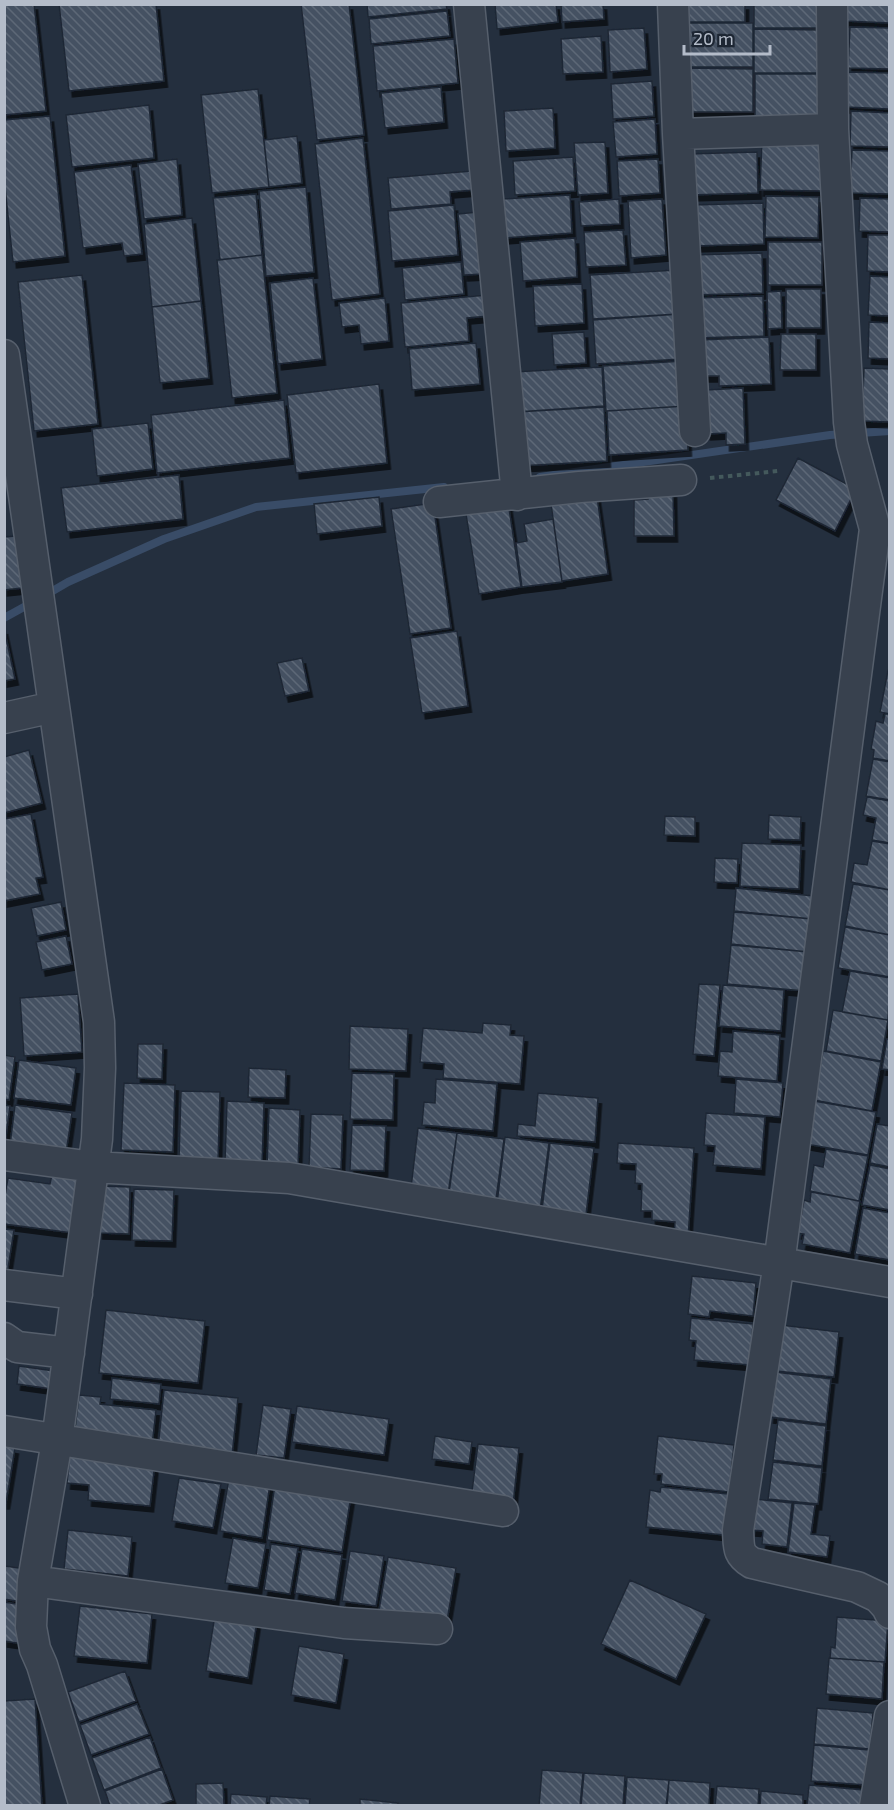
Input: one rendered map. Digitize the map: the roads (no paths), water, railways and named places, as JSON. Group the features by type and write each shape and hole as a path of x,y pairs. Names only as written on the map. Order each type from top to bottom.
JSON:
{"street":[{"path":"469,4 516,482"},
{"path":"673,4 695,431"},
{"path":"832,4 833,129 850,433 875,529 779,1262 738,1530 739,1549 743,1557 752,1563 857,1587 878,1598 890,1613"},
{"path":"678,134 833,129"},
{"path":"4,355 99,1022 97,1139 57,1441 33,1581 31,1627 35,1650 42,1665 85,1806"},
{"path":"439,502 516,482 580,487 681,480"},
{"path":"4,718 54,707"},
{"path":"4,1155 93,1167 289,1178 890,1282"},
{"path":"4,1285 77,1294"},
{"path":"4,1338 17,1347 69,1353"},
{"path":"4,1431 503,1510"},
{"path":"33,1581 344,1623 437,1629"},
{"path":"875,1806 890,1716"}],"waterway":[{"path":"540,477 830,435 890,431"},
{"path":"44,596 68,582 164,539 256,507 444,487"},
{"path":"4,618 33,602"}]}
